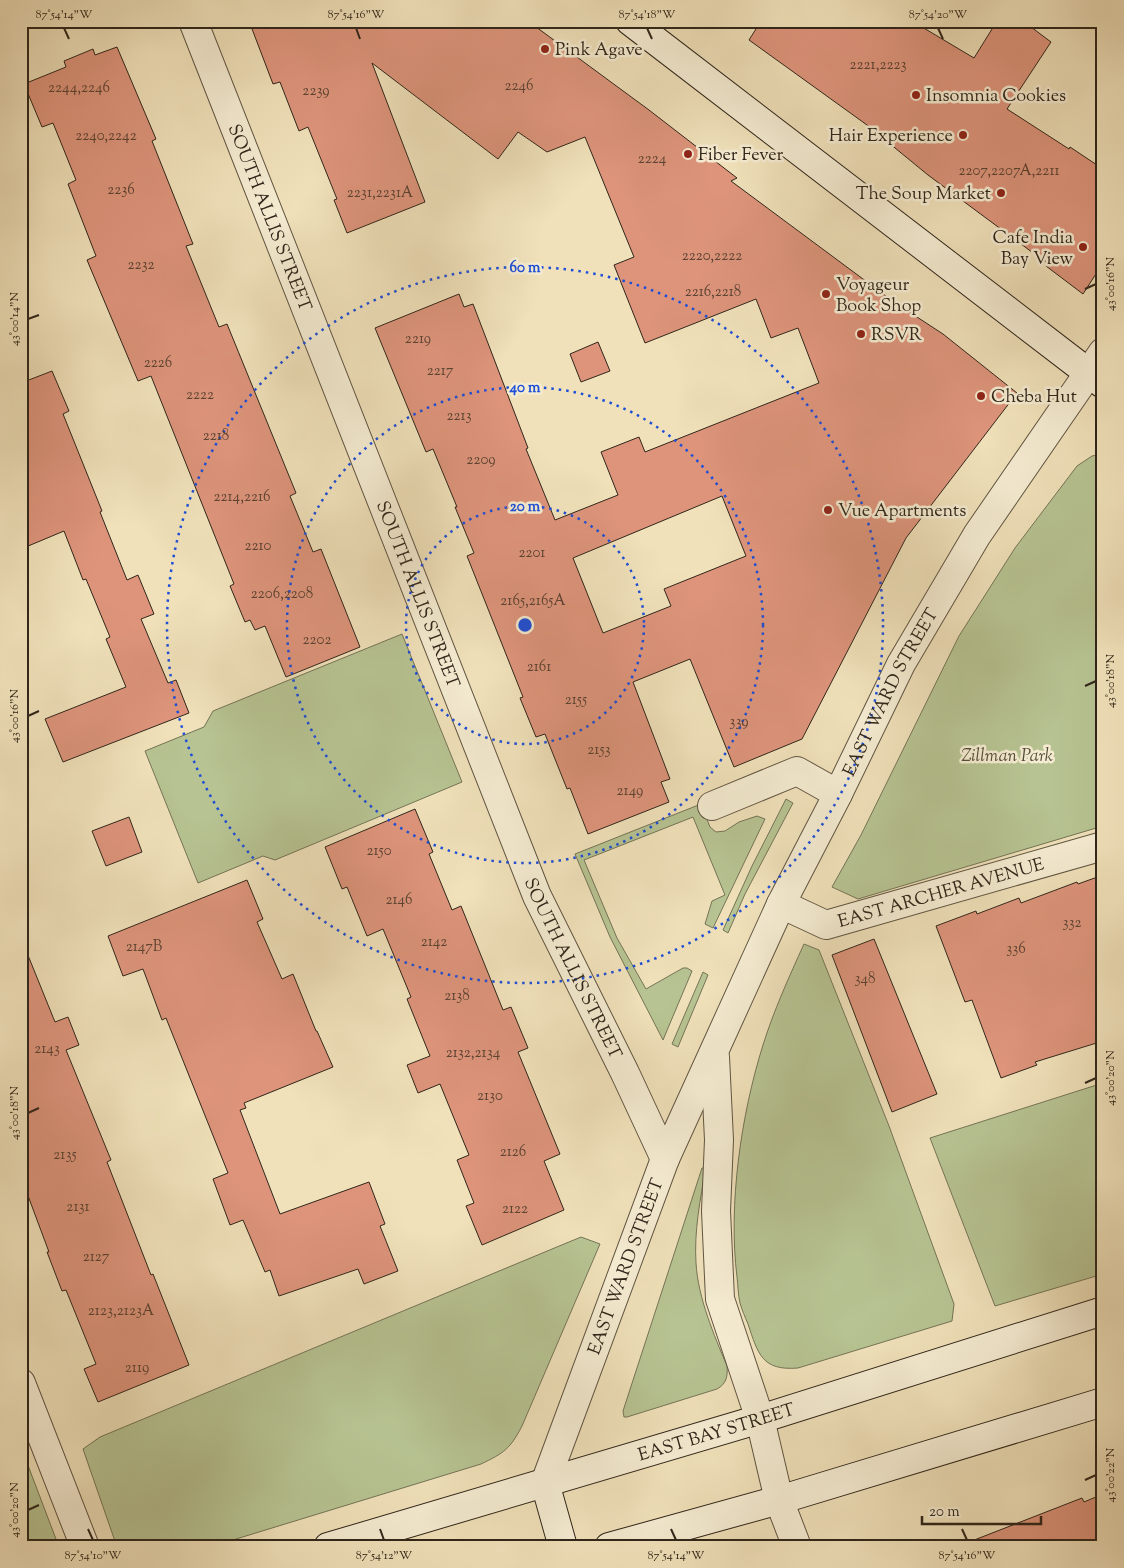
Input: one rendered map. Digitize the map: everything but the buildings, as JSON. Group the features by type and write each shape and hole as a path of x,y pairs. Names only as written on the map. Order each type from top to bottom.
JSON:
{"street":[{"name":"SOUTH ALLIS STREET","path":"193,21 537,896 665,1159"},
{"path":"630,21 1098,370"},
{"name":"EAST WARD STREET","path":"545,1483 665,1159 781,904 838,794 901,664 977,535 1098,370"},
{"path":"712,806 797,771 838,794"},
{"name":"EAST ARCHER AVENUE","path":"781,904 826,925 1103,846"},
{"name":"EAST WARD STREET","path":"714,1053 719,1140 716,1211 720,1299 760,1419"},
{"name":"EAST BAY STREET","path":"328,1547 760,1419 1103,1311"},
{"path":"21,1383 84,1547"},
{"path":"609,1547 779,1500 1103,1402"},
{"path":"760,1419 779,1500 797,1547"},
{"path":"545,1483 563,1547"}],"green space":[{"name":"Zillman Park","path":"1103,454 1103,826 858,899 832,887 861,835 959,636 1015,548 1077,466 1092,456"},
{"path":"402,634 462,782 275,860 263,856 198,883 145,751 204,727 213,711"},
{"path":"786,799 793,803 745,894 728,933 723,930 752,866"},
{"path":"701,804 710,827 716,832 725,831 739,822 757,816 765,819 713,928 705,924 712,901 725,895 693,817 584,860 617,938 646,989 683,968 692,971 663,1040 610,937 575,854"},
{"path":"804,944 819,950 889,1126 954,1304 952,1321 798,1368 786,1368 776,1367 763,1358 755,1344 742,1308 739,1297 735,1249 735,1190 743,1130 755,1072 772,1019"},
{"path":"703,972 708,975 678,1047 672,1044"},
{"path":"1103,1083 1103,1274 995,1306 930,1138"},
{"path":"702,1168 706,1168 697,1227 697,1276 707,1316 727,1366 726,1380 717,1389 624,1417 623,1411"},
{"path":"581,1237 600,1244 522,1426 506,1450 481,1464 210,1547 117,1547 83,1449 100,1437"},
{"path":"21,1447 59,1547 21,1547"}],"place":[{"name":"Pink Agave","path":"545,49"},
{"name":"Insomnia Cookies","path":"916,95"},
{"name":"Hair Experience","path":"963,135"},
{"name":"Fiber Fever","path":"688,154"},
{"name":"The Soup Market","path":"1001,193"},
{"name":"Cafe India Bay View","path":"1083,247"},
{"name":"Voyageur Book Shop","path":"826,294"},
{"name":"RSVR","path":"861,334"},
{"name":"Cheba Hut","path":"981,396"},
{"name":"Vue Apartments","path":"828,510"}]}
